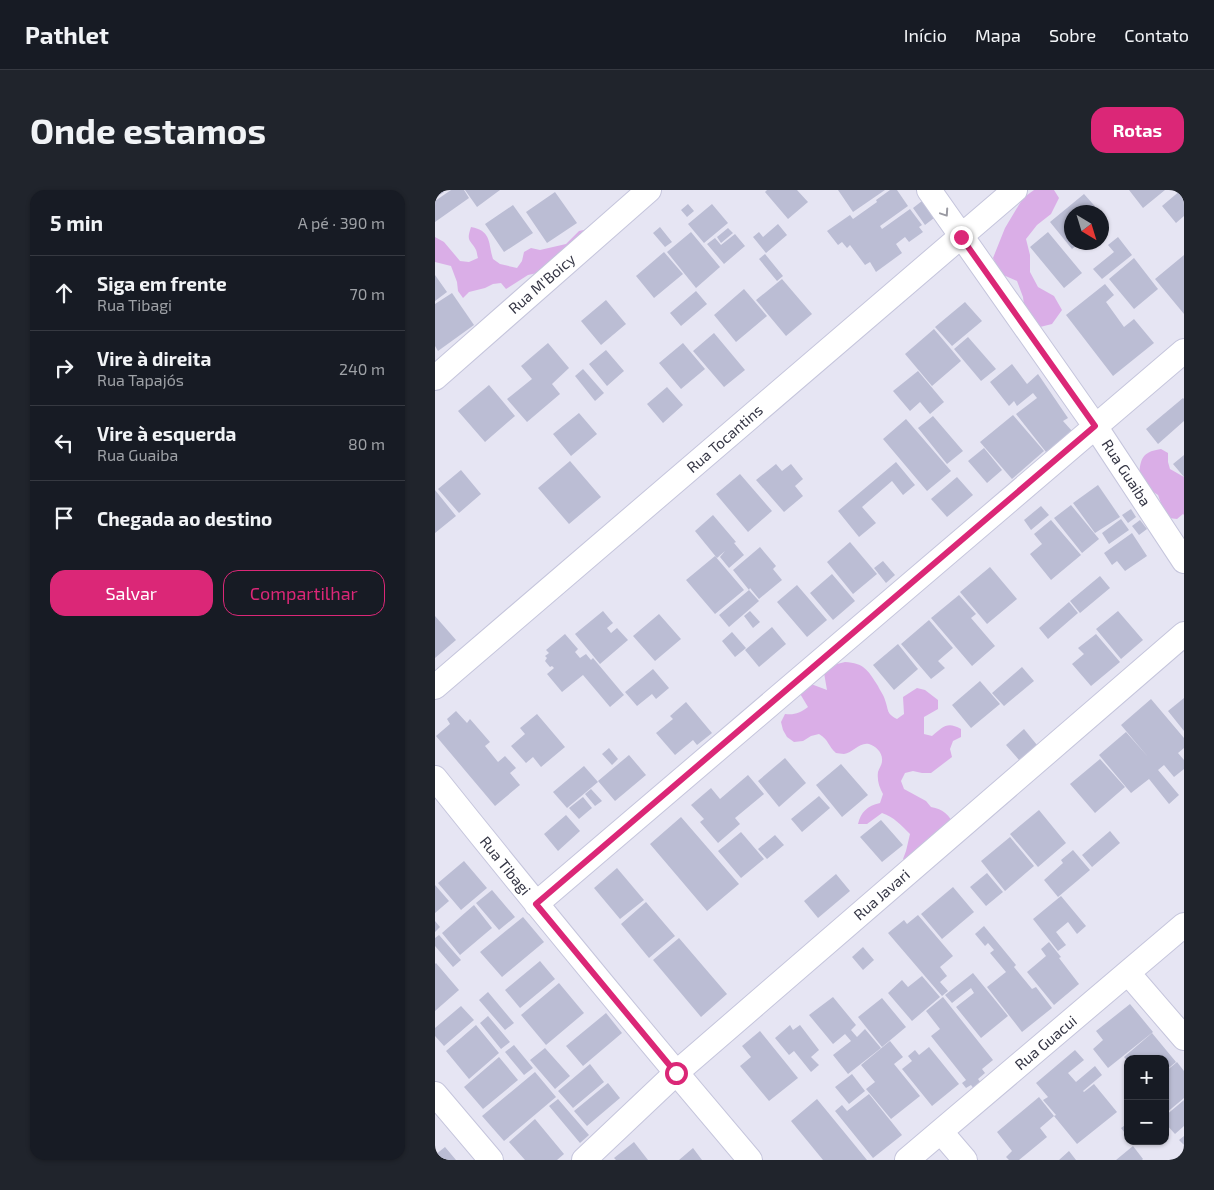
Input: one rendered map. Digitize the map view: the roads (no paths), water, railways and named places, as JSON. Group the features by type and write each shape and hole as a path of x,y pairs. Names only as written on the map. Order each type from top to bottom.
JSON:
{"street":[{"name":"Rua M'Boicy","path":"435,378 649,190"},
{"name":"Rua Guaiba","path":"929,190 1095,426 1184,561"},
{"name":"Rua Tocantins","path":"435,687 1015,190"},
{"path":"536,904 1184,351"},
{"name":"Rua Javari","path":"583,1160 676,1073 1184,634"},
{"name":"Rua Tibagi","path":"435,778 536,904 750,1160"},
{"name":"Rua Guacui","path":"907,1160 1184,925"},
{"path":"1128,972 1184,1038"},
{"path":"435,1094 491,1160"},
{"path":"941,1132 965,1160"}]}
